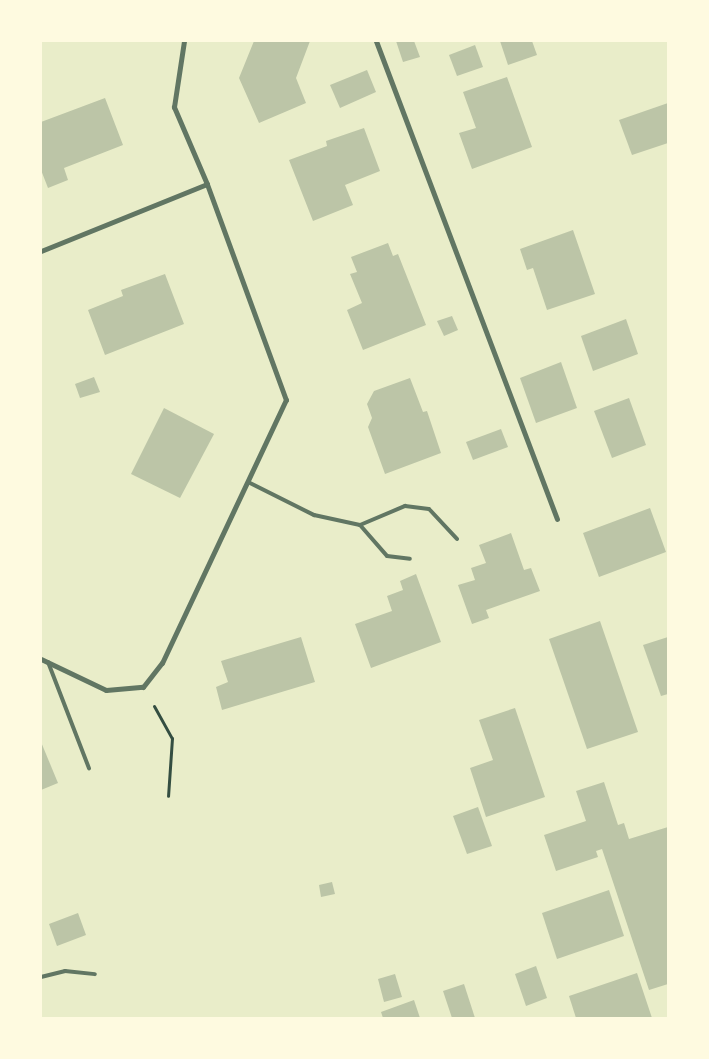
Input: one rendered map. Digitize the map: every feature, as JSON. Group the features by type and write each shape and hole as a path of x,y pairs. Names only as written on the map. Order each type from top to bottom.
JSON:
{"street":[{"path":"41,659 106,690 143,686 162,663 286,400 207,184 174,108 184,41"},
{"path":"376,41 558,518"},
{"path":"41,251 207,184"}],"lane":[{"path":"248,482 314,515 360,525 405,506 429,509 456,539"},
{"path":"360,525 386,556 410,559"},
{"path":"48,662 89,768"},
{"path":"41,977 65,971 95,974"}],"path":[{"path":"143,686 172,738 168,796"}],"building":[{"path":"254,41 310,41 296,78 306,103 259,123 239,78"},
{"path":"396,41 414,41 420,57 403,62"},
{"path":"500,41 532,41 537,55 508,65"},
{"path":"475,45 483,67 457,76 449,55"},
{"path":"367,70 376,92 340,108 330,85"},
{"path":"507,77 532,147 472,169 459,133 476,128 463,92"},
{"path":"105,98 123,145 64,168 68,180 48,188 41,170 41,122"},
{"path":"668,103 668,143 632,155 619,120"},
{"path":"364,128 380,171 345,185 353,205 313,221 289,160 327,146 326,141"},
{"path":"573,230 595,294 547,310 533,268 527,270 520,249"},
{"path":"388,243 393,256 398,254 426,325 363,350 347,310 362,303 350,274 357,272 351,257"},
{"path":"165,274 184,324 105,355 88,310 123,296 121,290"},
{"path":"452,316 458,330 444,336 437,321"},
{"path":"626,319 638,354 593,371 581,336"},
{"path":"561,362 577,408 536,423 520,378"},
{"path":"94,377 100,392 80,398 75,384"},
{"path":"410,378 423,412 427,411 441,453 385,474 368,427 372,418 367,404 374,391"},
{"path":"629,398 646,445 612,458 594,411"},
{"path":"164,408 214,434 180,498 131,474"},
{"path":"501,429 508,447 473,460 466,442"},
{"path":"650,508 666,552 599,577 583,533"},
{"path":"511,533 524,570 531,568 540,591 486,610 489,618 472,624 458,585 475,580 471,568 486,563 479,545"},
{"path":"416,574 441,642 371,668 355,624 392,611 387,596 403,590 400,581"},
{"path":"600,621 638,732 587,749 549,639"},
{"path":"301,637 315,682 222,710 216,687 228,682 221,661"},
{"path":"668,637 668,694 661,696 643,645"},
{"path":"515,708 545,797 486,817 470,768 493,760 479,720"},
{"path":"41,742 58,783 41,790"},
{"path":"604,782 618,825 624,823 629,839 668,827 668,984 649,990 602,849 596,851 598,857 556,871 544,835 586,821 576,791"},
{"path":"478,807 492,846 467,854 453,816"},
{"path":"332,882 335,894 321,897 319,885"},
{"path":"609,890 624,936 557,959 542,913"},
{"path":"78,913 86,935 57,946 49,924"},
{"path":"536,966 547,998 526,1006 515,974"},
{"path":"637,973 652,1018 576,1018 569,996"},
{"path":"395,974 402,997 384,1002 378,979"},
{"path":"464,984 475,1018 452,1018 443,991"},
{"path":"414,1000 420,1018 383,1018 381,1012"}]}
